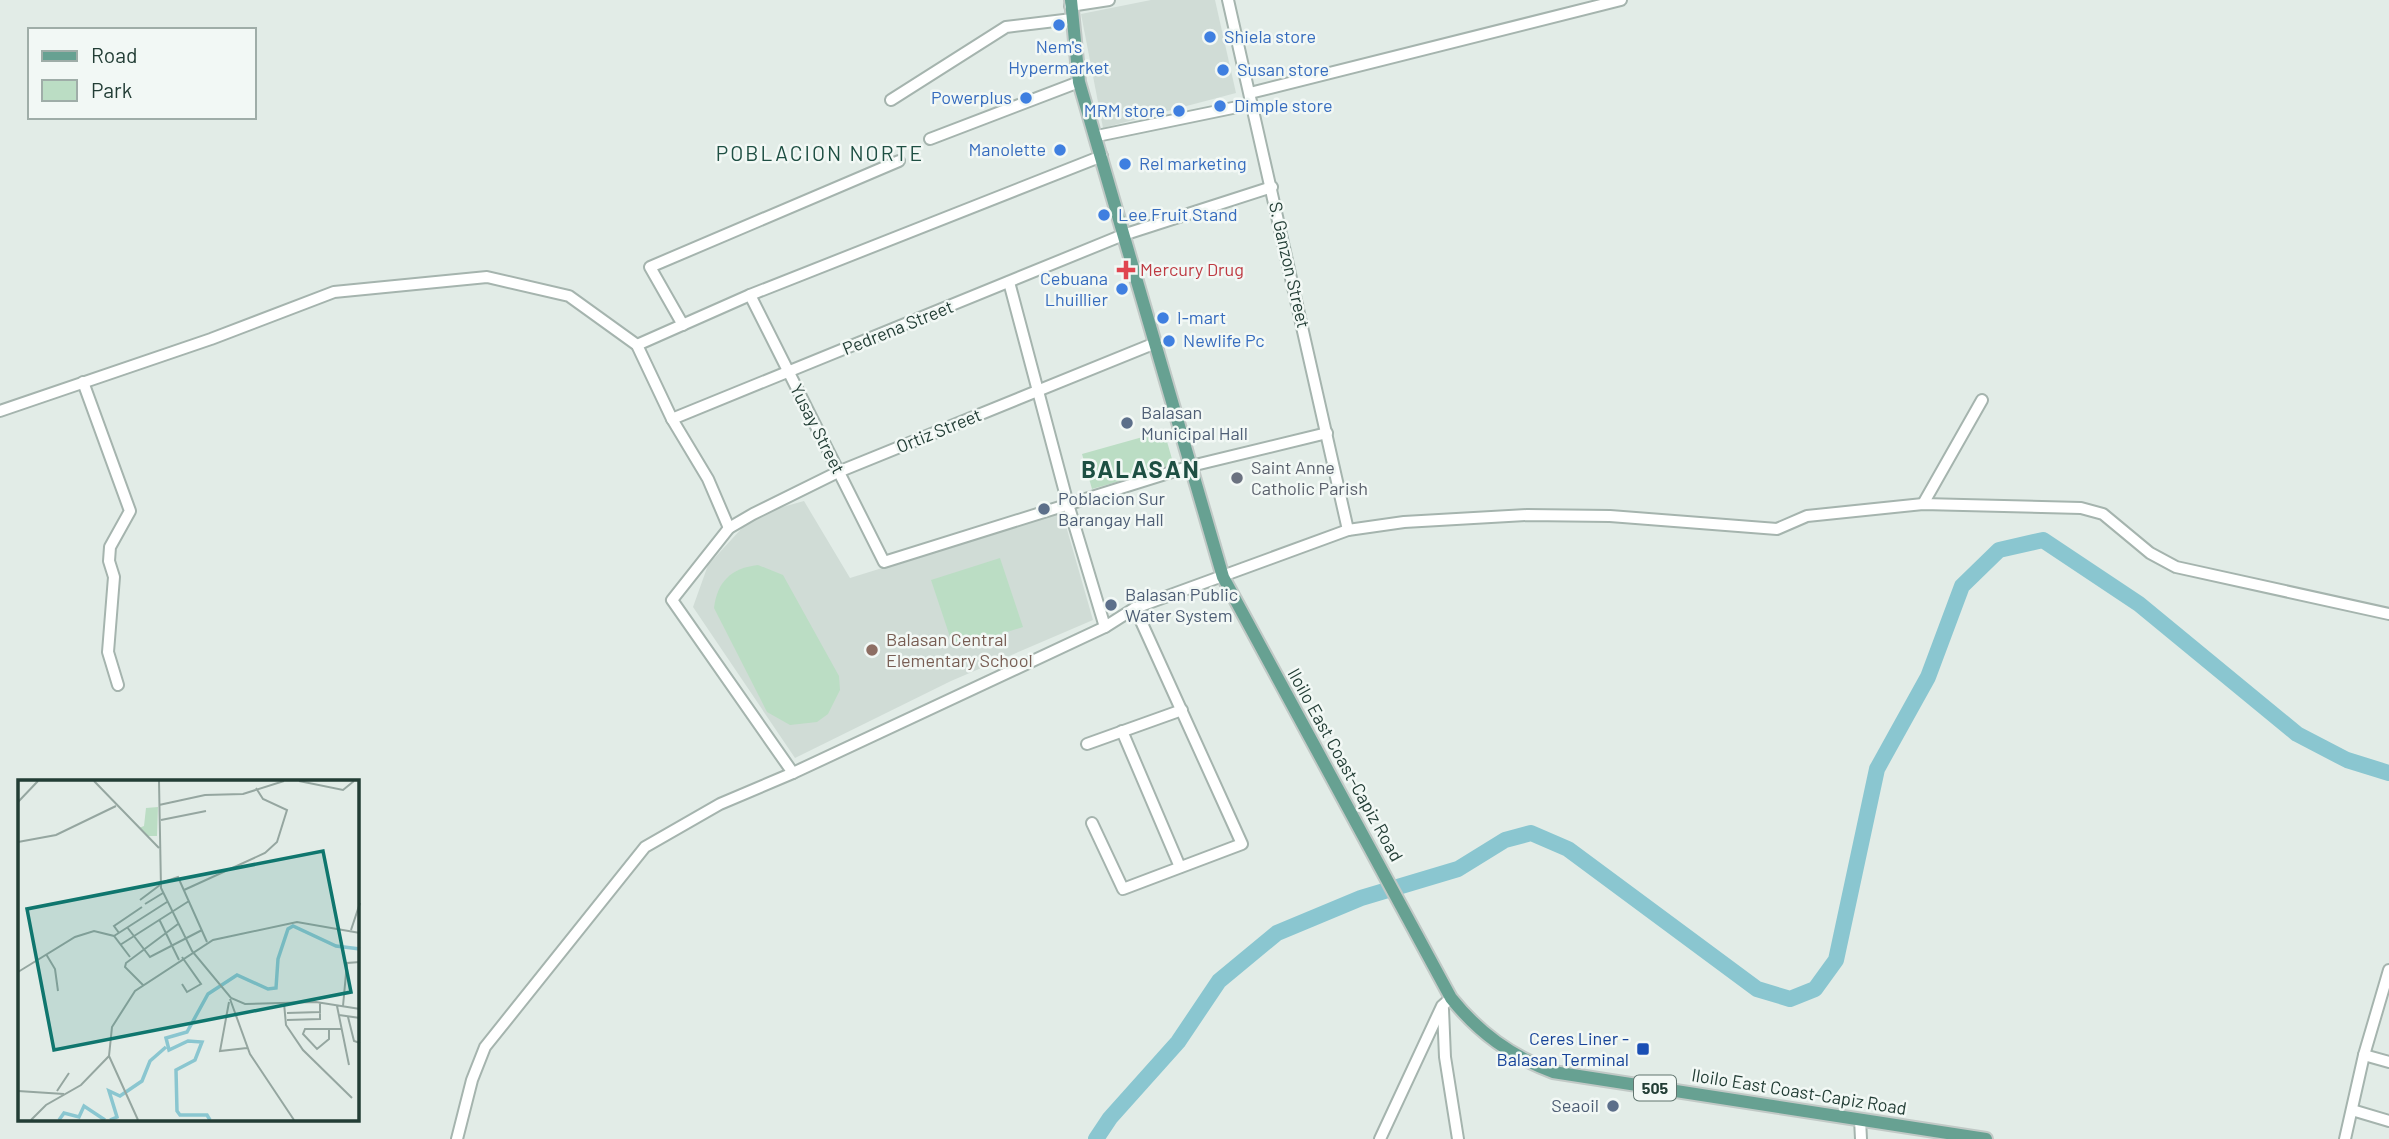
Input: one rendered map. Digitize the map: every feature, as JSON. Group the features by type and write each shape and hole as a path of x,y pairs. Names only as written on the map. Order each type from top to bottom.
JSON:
{"main road":[{"name":"Iloilo East Coast-Capiz Road","path":"1071,8 1079,82 1097,136 1153,344 1223,577 1382,869 1447,1002 1493,1041 1523,1060 1553,1072 1986,1139"}],"street":[{"path":"891,100 1006,27 1109,0"},
{"name":"S. Ganzon Street","path":"1228,0 1348,530"},
{"path":"1097,136 1620,0"},
{"path":"930,139 1079,82"},
{"path":"637,345 750,295 1102,156"},
{"path":"683,325 650,267 899,162"},
{"name":"Pedrena Street","path":"672,419 1123,235 1272,187"},
{"path":"0,411 334,292 487,277 569,296 637,345 672,419 708,479 729,528 672,600 793,773"},
{"path":"1009,282 1068,504 1105,627"},
{"name":"Yusay Street","path":"750,295 884,562 1068,504"},
{"name":"Ortiz Street","path":"729,528 838,472 1153,344"},
{"path":"83,382 130,511 119,528 109,554 114,577 108,652 118,685"},
{"path":"1923,504 1982,400"},
{"path":"1068,504 1191,466 1328,433"},
{"path":"457,1139 472,1080 485,1046 645,847 720,804 793,773 1105,627 1135,608 1348,530 1404,522 1528,515 1610,516 1777,529 1807,516 1923,504 2081,508 2103,514 2150,554 2176,567 2389,614"},
{"path":"1092,823 1123,889 1242,844 1135,608"},
{"path":"1087,744 1182,710"},
{"path":"1122,731 1180,867"},
{"path":"2345,1139 2364,1055 2384,1004 2389,970"},
{"path":"1380,1139 1447,1002"},
{"path":"1447,1002 1445,1057 1458,1139"},
{"path":"2364,1055 2389,1062"},
{"path":"2352,1110 2389,1121"},
{"path":"1860,1119 1861,1139"}],"shaded area":[{"path":"1151,0 1215,0 1236,93 1103,128 1081,14"},
{"name":"Balasan Central Elementary School","path":"804,501 850,578 1062,512 1093,620 951,681 795,758 693,607 708,565 754,515"}],"green space":[{"path":"1164,431 1174,466 1092,489 1082,454"},
{"path":"1000,558 1023,627 954,649 931,580"},
{"path":"758,565 783,575 839,676 840,690 828,714 817,722 790,725 767,712 714,608 718,591 727,578 740,569"}],"waterway":[{"path":"1096,1139 1110,1118 1178,1042 1219,981 1277,933 1361,898 1458,869 1505,840 1531,833 1568,849 1757,989 1790,999 1815,989 1836,960 1877,769 1928,677 1962,586 1999,550 2043,540 2139,604 2297,734 2347,760 2389,773"}],"place":[{"name":"Nem's Hypermarket","path":"1059,25"},
{"name":"Shiela store","path":"1210,37"},
{"name":"Susan store","path":"1223,70"},
{"name":"Powerplus","path":"1026,98"},
{"name":"Dimple store","path":"1220,106"},
{"name":"MRM store","path":"1179,111"},
{"name":"Manolette","path":"1060,150"},
{"name":"Rel marketing","path":"1125,164"},
{"name":"Lee Fruit Stand","path":"1104,215"},
{"name":"Mercury Drug","path":"1126,270"},
{"name":"Cebuana Lhuillier","path":"1122,289"},
{"name":"I-mart","path":"1163,318"},
{"name":"Newlife Pc","path":"1169,341"},
{"name":"Balasan Municipal Hall","path":"1127,423"},
{"name":"Saint Anne Catholic Parish","path":"1237,478"},
{"name":"Poblacion Sur Barangay Hall","path":"1044,509"},
{"name":"Balasan Public Water System","path":"1111,605"},
{"name":"Balasan Central Elementary School","path":"872,650"},
{"name":"Ceres Liner - Balasan Terminal","path":"1643,1049"},
{"name":"Seaoil","path":"1613,1106"}],"district":[{"name":"POBLACION NORTE","path":"820,154"},
{"name":"BALASAN","path":"1141,470"}]}
